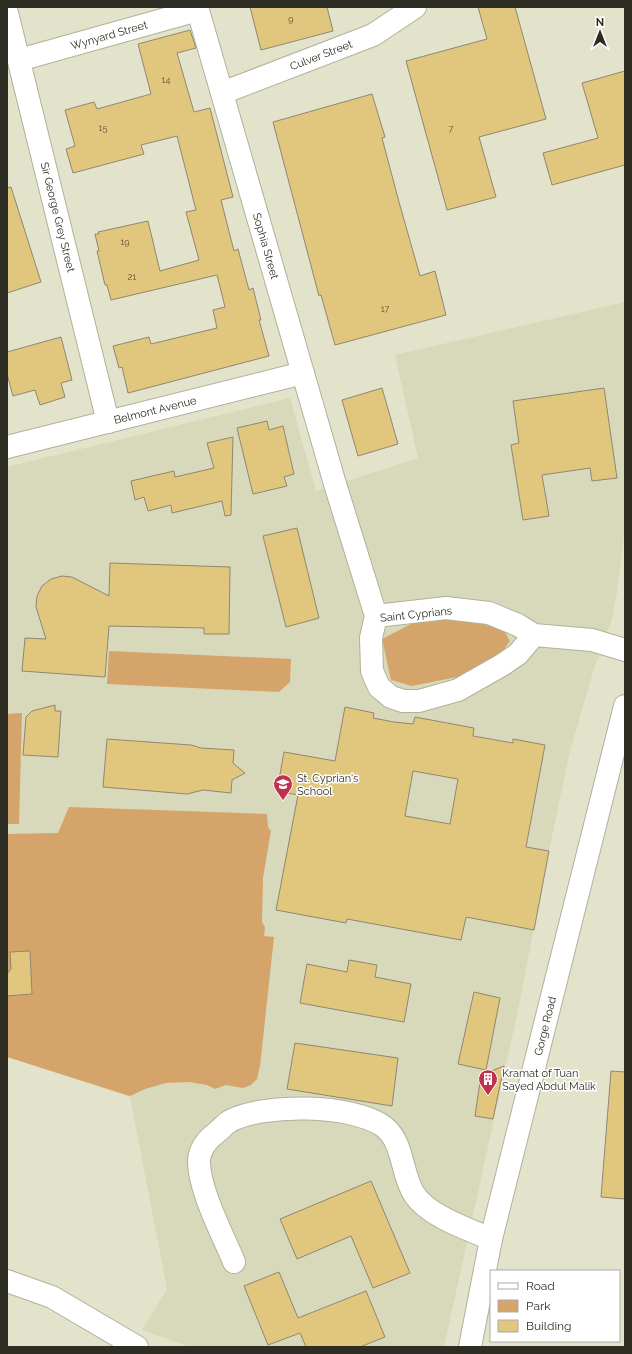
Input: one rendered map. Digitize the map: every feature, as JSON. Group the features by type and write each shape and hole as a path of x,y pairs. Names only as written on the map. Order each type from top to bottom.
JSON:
{"street":[{"name":"Culver Street","path":"222,93 373,35 415,7"},
{"name":"Sophia Street","path":"198,8 335,484 376,616"},
{"name":"Wynyard Street","path":"19,60 198,8"},
{"name":"Sir George Grey Street","path":"7,13 108,422"},
{"name":"Belmont Avenue","path":"7,447 303,373"},
{"name":"Saint Cyprians","path":"534,635 518,654 502,665 458,690 419,700 403,701 390,697 379,687 372,671 371,638 376,616 446,608 489,613 518,625 534,635 592,640 625,650"},
{"name":"Gorge Road","path":"470,1347 491,1239 625,706"},
{"path":"234,1262 203,1185 199,1159 206,1141 230,1121 273,1109 323,1109 369,1118 385,1127 394,1140 414,1194 437,1215 491,1239"},
{"path":"7,1281 52,1297 137,1347"}],"shaded area":[{"name":"St. Cyprian's School","path":"625,302 625,527 617,593 612,619 594,669 570,751 517,1015 444,1347 190,1347 142,1330 167,1289 130,1097 7,1057 7,467 290,398 316,491 418,458 395,355"}],"green space":[{"path":"443,616 485,620 503,629 510,641 502,652 462,676 412,686 391,680 382,639 415,622"},
{"path":"109,651 291,659 290,682 279,692 107,684"},
{"path":"22,713 19,824 7,824 7,714"},
{"path":"69,807 267,814 268,827 271,831 263,878 262,922 265,927 264,936 274,937 260,1066 257,1079 251,1085 243,1088 226,1085 215,1089 207,1085 189,1082 166,1083 145,1089 130,1096 7,1057 7,834 58,833"}],"building":[{"path":"250,7 327,7 333,31 261,50"},
{"path":"478,7 515,7 546,119 479,137 496,197 447,210 406,61 487,39"},
{"path":"190,30 196,48 177,53 194,112 210,108 233,197 221,200 234,251 238,249 249,290 253,288 261,320 259,320 269,356 128,393 122,367 119,368 113,346 149,337 151,344 217,328 213,310 225,307 217,275 111,300 107,285 105,285 97,251 99,251 95,234 99,234 98,232 148,221 160,271 199,260 186,212 196,210 177,136 141,145 144,154 73,173 66,149 75,146 65,110 94,102 97,109 151,94 138,44"},
{"path":"625,71 625,165 552,185 543,153 598,138 582,83"},
{"path":"372,94 385,137 382,138 420,276 435,271 446,315 335,345 321,295 319,296 273,122"},
{"path":"11,187 41,282 7,293 7,188"},
{"path":"61,337 72,380 61,383 65,397 40,405 35,390 13,396 7,374 7,352"},
{"path":"382,388 398,444 358,456 342,400"},
{"path":"604,388 617,478 592,481 590,468 542,475 549,516 523,520 511,445 519,443 513,401"},
{"path":"267,421 269,430 283,426 294,474 284,477 287,486 253,494 237,428"},
{"path":"233,437 231,515 225,516 222,501 172,513 171,505 148,511 144,497 135,500 131,481 174,471 175,477 214,468 207,443"},
{"path":"297,528 319,618 286,627 263,536"},
{"path":"110,563 230,567 229,634 204,634 204,628 109,626 105,677 22,671 25,638 46,639 36,607 37,596 42,586 51,579 62,576 72,577 109,596"},
{"path":"55,705 55,711 61,711 58,757 23,755 26,717 32,711"},
{"name":"St. Cyprian's School","path":"345,707 374,713 373,718 394,722 413,724 415,717 474,728 473,736 513,743 513,739 545,745 526,847 549,851 534,930 466,917 461,940 347,919 346,923 276,910 298,795 277,791 284,752 335,761","holes":["413,771 458,779 450,824 405,816"]},
{"path":"107,739 191,745 201,748 234,750 233,763 245,773 232,780 231,793 203,790 187,794 103,787"},
{"path":"30,951 32,994 7,996 7,974 11,969 10,952"},
{"path":"349,960 377,965 375,977 411,984 404,1022 300,1003 307,964 347,972"},
{"path":"474,992 500,998 486,1070 458,1064"},
{"path":"295,1043 398,1058 392,1106 287,1089"},
{"name":"Kramat of Tuan Sayed Abdul Malik","path":"504,1066 493,1119 475,1116 481,1075"},
{"path":"611,1071 625,1072 625,1199 601,1197"},
{"path":"371,1181 410,1273 373,1288 351,1236 297,1259 280,1219"},
{"path":"279,1272 298,1318 366,1291 385,1337 360,1347 306,1347 300,1333 268,1345 244,1286"}],"place":[{"name":"St. Cyprian's School","path":"283,801"},
{"name":"Kramat of Tuan Sayed Abdul Malik","path":"488,1096"}]}
